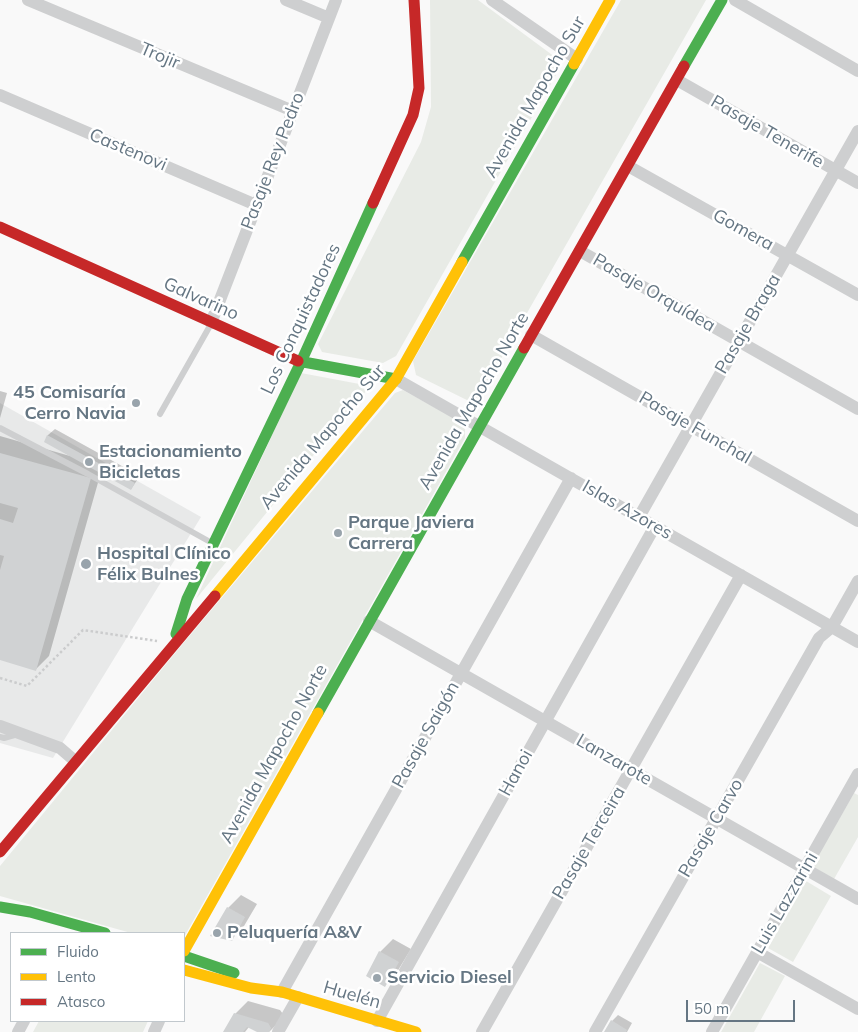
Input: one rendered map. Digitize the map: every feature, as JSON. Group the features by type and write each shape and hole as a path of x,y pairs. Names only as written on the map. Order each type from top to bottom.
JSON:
{"main road":[{"name":"Los Conquistadores","path":"173,643 187,599 301,362 416,106 419,72 414,0"},
{"name":"Avenida Mapocho Sur","path":"0,852 173,643 396,379 610,0"},
{"name":"Avenida Mapocho Norte","path":"185,949 722,0"},
{"name":"Galvarino","path":"0,227 301,362 396,379"},
{"path":"3,908 27,921 60,932"},
{"path":"3,908 30,912 101,932"},
{"name":"Huelén","path":"185,956 251,978 280,992"},
{"name":"Huelén","path":"185,970 251,988 280,992 377,1020 390,1028 416,1032"}],"street":[{"name":"Trojir","path":"28,0 293,111"},
{"path":"286,0 329,18"},
{"name":"Pasaje Rey Pedro","path":"211,323 336,0"},
{"path":"492,0 577,59"},
{"path":"512,14 513,0"},
{"path":"735,0 858,71"},
{"name":"Pasaje Tenerife","path":"677,80 858,183"},
{"name":"Castenovi","path":"0,95 256,205"},
{"name":"Pasaje Braga","path":"639,517 858,131"},
{"name":"Gomera","path":"628,166 858,295"},
{"name":"Pasaje Orquídea","path":"580,250 858,409"},
{"name":"Pasaje Funchal","path":"531,335 858,521"},
{"name":"Islas Azores","path":"396,379 858,642"},
{"name":"Pasaje Saigón","path":"280,992 571,478"},
{"name":"Hanoi","path":"377,1020 655,526"},
{"name":"Pasaje Terceira","path":"482,1032 741,575"},
{"name":"Pasaje Carvo","path":"595,1032 819,638 832,627 858,581"},
{"name":"Lanzarote","path":"369,621 858,899"},
{"path":"0,726 60,748 75,761"},
{"name":"Luis Lazzarini","path":"712,1032 804,869 856,782"},
{"path":"757,952 858,1009"},
{"path":"278,1032 298,997"}],"lane":[{"path":"160,414 211,323"},
{"path":"0,428 88,474 213,544"},
{"path":"0,737 4,738 21,733"}],"path":[{"path":"0,678 26,686 83,630 173,643"}],"shaded area":[{"path":"430,0 478,0 555,57 557,73 396,356 383,363 322,352 318,344 421,142 431,107"},
{"path":"621,0 706,0 475,404 416,375 413,361"},
{"path":"301,373 370,386 196,599"},
{"name":"Parque Javiera Carrera","path":"403,390 461,422 465,429 465,438 185,935 185,932 127,932 0,896 0,866 181,646 395,393"},
{"name":"Hospital Clínico Félix Bulnes","path":"0,403 201,517 53,758 0,743"},
{"path":"854,793 858,795 858,837 834,879 812,866"},
{"path":"806,881 831,896 793,962 768,948"},
{"path":"760,963 785,976 754,1032 721,1032"},
{"path":"38,1022 148,1022 143,1032 33,1032"}],"building":[{"name":"Estacionamiento Bicicletas","path":"47,435 135,483 131,490 44,442"},
{"path":"0,453 91,478 36,671 0,660 0,570 4,556 0,555 0,519 13,523 18,508 0,503"},
{"path":"227,907 245,917 232,941 210,936"},
{"path":"379,951 399,962 385,987 366,976"},
{"path":"234,1013 268,1023 271,1028 269,1032 257,1032 247,1027 243,1032 223,1032"},
{"path":"611,1020 627,1030 626,1032 604,1032"}],"traffic: fast":[{"path":"684,66 722,0"},
{"path":"462,262 574,64"},
{"path":"176,634 187,599 301,362 373,203"},
{"path":"318,713 524,348"},
{"path":"298,361 396,379"},
{"path":"0,907 30,912 101,932"},
{"path":"185,956 234,973"}],"traffic: slow":[{"path":"574,64 610,0"},
{"path":"215,596 396,379 462,262"},
{"path":"185,949 318,713"},
{"path":"185,970 251,988 282,992 416,1032"}],"traffic: jam":[{"path":"373,203 413,115 419,88 414,0"},
{"path":"524,348 684,66"},
{"path":"0,227 298,361"},
{"path":"0,852 215,596"}],"place":[{"name":"45 Comisaría Cerro Navia","path":"136,403"},
{"name":"Estacionamiento Bicicletas","path":"89,462"},
{"name":"Parque Javiera Carrera","path":"338,533"},
{"name":"Hospital Clínico Félix Bulnes","path":"86,564"},
{"name":"Peluquería A&V","path":"217,933"},
{"name":"Servicio Diesel","path":"377,978"}]}
